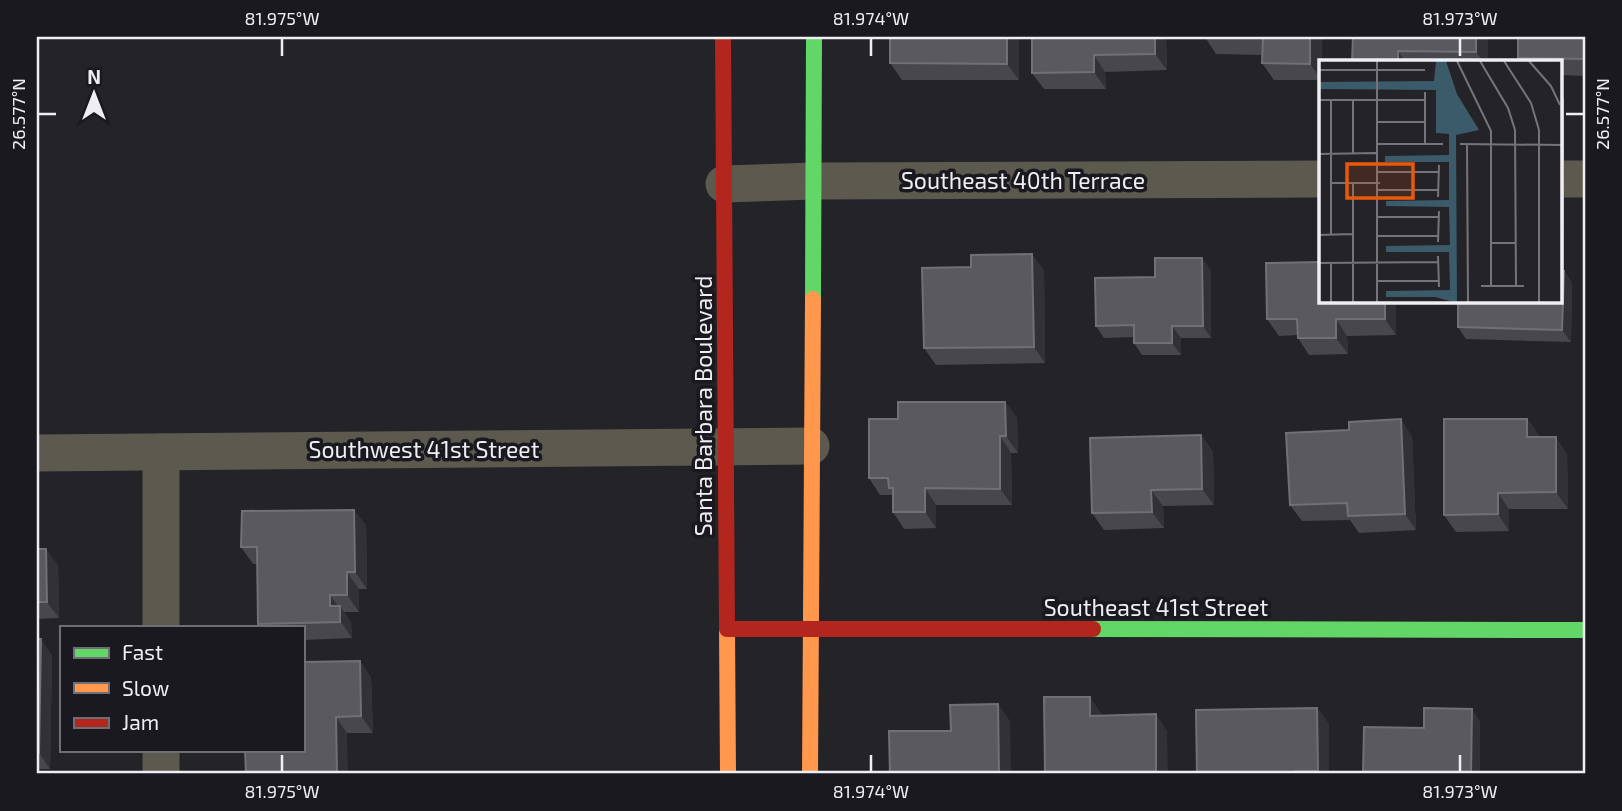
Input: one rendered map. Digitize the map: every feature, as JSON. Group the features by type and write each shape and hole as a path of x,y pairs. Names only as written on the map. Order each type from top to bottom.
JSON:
{"main road":[{"name":"Santa Barbara Boulevard","path":"723,37 728,774"},
{"path":"810,774 814,37"},
{"name":"Southeast 41st Street","path":"727,629 1585,630"}],"street":[{"name":"Southeast 40th Terrace","path":"724,184 813,181 1319,179"},
{"path":"1562,179 1585,179"},
{"name":"Southwest 41st Street","path":"37,453 811,446"},
{"path":"160,452 161,626"},
{"path":"161,752 161,774"}],"building":[{"path":"890,37 1007,37 1007,64 890,63"},
{"path":"1032,37 1155,37 1155,54 1094,55 1094,72 1032,73"},
{"path":"1205,37 1310,37 1310,64 1262,63 1263,38"},
{"path":"1353,37 1476,37 1476,52 1398,51 1398,60 1352,60"},
{"path":"1518,37 1585,37 1585,59 1518,58"},
{"path":"1032,254 1034,347 924,348 922,268 971,267 971,255"},
{"path":"1155,258 1202,258 1203,326 1172,326 1172,343 1134,343 1134,325 1096,326 1095,278 1155,277"},
{"path":"1319,262 1319,303 1385,303 1385,319 1336,319 1336,338 1298,338 1297,319 1267,319 1266,263"},
{"path":"1564,271 1562,330 1458,327 1458,303 1562,303"},
{"path":"898,402 1005,402 1006,436 1000,436 1000,489 925,488 925,512 893,512 893,488 889,488 888,478 869,478 869,419 898,419"},
{"path":"1401,419 1405,514 1348,516 1347,503 1290,505 1286,433 1349,430 1349,422"},
{"path":"1444,419 1527,419 1527,437 1556,437 1556,492 1498,493 1498,514 1444,515"},
{"path":"1201,435 1202,489 1151,490 1152,512 1092,513 1090,438"},
{"path":"354,510 355,572 347,572 347,595 330,595 330,606 340,606 340,622 258,624 257,547 241,547 242,511"},
{"path":"37,549 46,549 47,602 37,602"},
{"path":"37,639 41,639 39,753 37,753"},
{"path":"360,661 361,716 336,717 337,774 246,774 245,752 304,752 304,662"},
{"path":"1044,697 1090,697 1090,716 1156,714 1156,774 1045,774"},
{"path":"998,704 999,774 890,774 889,731 951,731 950,705"},
{"path":"1317,708 1318,771 1295,771 1295,774 1197,774 1196,710"},
{"path":"1424,708 1472,709 1471,774 1363,774 1364,727 1424,728"}],"traffic: fast":[{"path":"813,299 814,37"},
{"path":"1093,629 1585,630"}],"traffic: slow":[{"path":"810,774 813,299"},
{"path":"727,628 728,774"}],"traffic: jam":[{"path":"723,37 727,628"},
{"path":"727,629 1093,629"}]}
